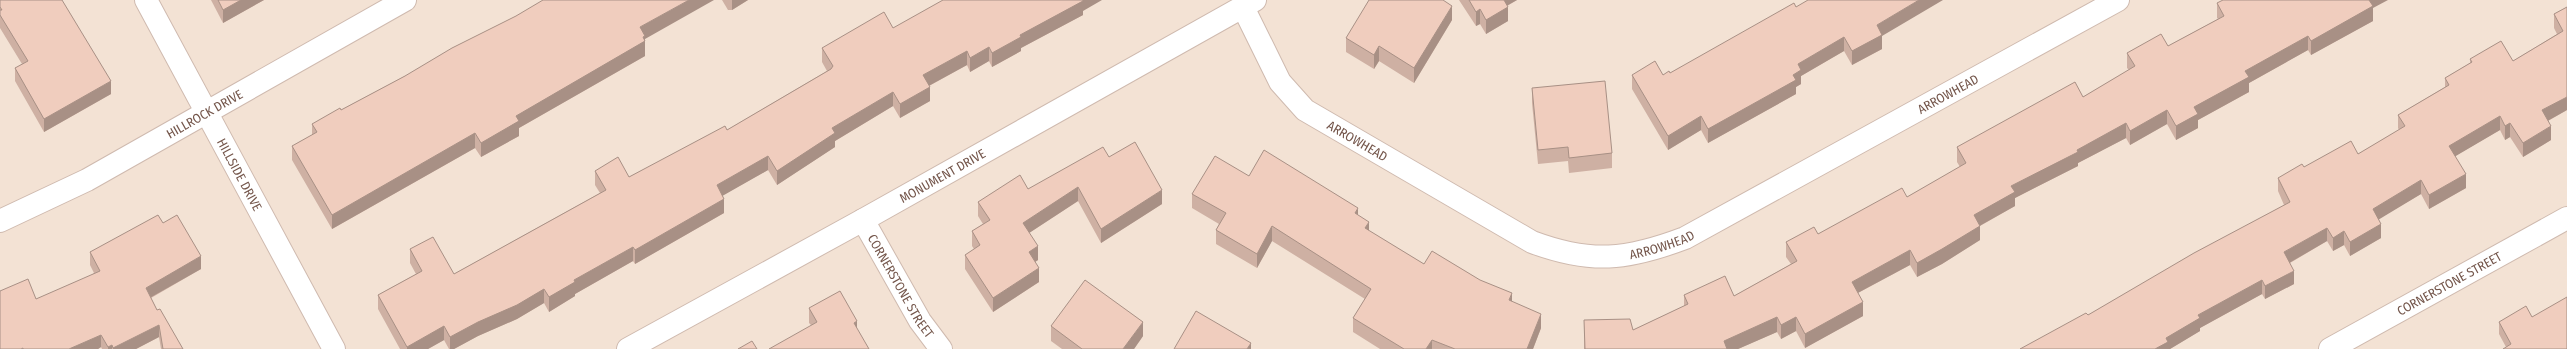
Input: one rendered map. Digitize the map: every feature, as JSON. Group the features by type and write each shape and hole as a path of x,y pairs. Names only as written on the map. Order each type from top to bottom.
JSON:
{"street":[{"name":"HILLSIDE DRIVE","path":"146,0 208,111 334,349"},
{"name":"HILLROCK DRIVE","path":"0,221 87,180 405,0"},
{"name":"ARROWHEAD","path":"1249,3 1280,82 1305,110 1532,242 1566,252 1609,258 1648,252 1685,238 2118,0"},
{"name":"MONUMENT DRIVE","path":"628,349 863,220 1249,3"},
{"name":"CORNERSTONE STREET","path":"2330,349 2567,218"},
{"name":"CORNERSTONE STREET","path":"863,220 920,321 940,349"}],"shaded area":[{"path":"0,0 2567,0 2567,349 0,349"}],"building":[{"path":"0,0 62,0 111,81 44,119 15,68 28,61 0,15 0,10 2,10 0,7"},
{"path":"218,0 241,0 223,10"},
{"path":"543,0 689,0 640,27 645,36 643,37 645,41 516,116 519,121 481,143 475,133 332,215 292,146 317,132 312,124 340,108 341,110 405,76 452,48 516,16"},
{"path":"943,0 1083,1 1020,35 1021,37 992,53 989,47 970,58 967,51 923,75 930,87 900,104 893,92 832,128 835,133 777,171 768,156 717,185 724,199 635,250 633,247 574,280 575,282 549,297 544,289 517,305 478,322 450,337 444,326 407,347 378,295 422,271 410,249 433,237 454,274 606,190 595,171 618,157 629,177 725,126 727,130 831,69 833,66 822,48 884,12 893,28"},
{"path":"1369,0 1443,0 1452,6 1414,68 1379,46 1374,55 1346,38"},
{"path":"1469,0 1504,0 1508,7 1486,20 1480,9 1476,12"},
{"path":"1808,0 1919,0 1877,25 1882,35 1852,51 1844,37 1798,64 1801,70 1793,75 1796,80 1708,129 1701,116 1668,136 1632,75 1655,61 1663,75 1669,71 1670,73 1794,3 1796,7"},
{"path":"2223,0 2369,0 2373,6 2311,41 2308,36 2245,71 2249,77 2194,107 2198,114 2176,126 2167,110 2130,131 2126,123 2077,150 2078,152 2011,186 2015,192 1974,215 1980,226 1942,249 1917,263 1910,250 1852,282 1863,302 1805,334 1796,317 1781,325 1777,317 1724,341 1727,349 1585,349 1584,320 1630,319 1633,330 1688,304 1684,295 1725,276 1734,296 1797,261 1786,242 1814,227 1818,234 1902,188 1907,197 1966,163 1957,147 2075,82 2083,97 2135,66 2127,53 2161,34 2168,46 2224,16 2217,3"},
{"path":"2567,7 2567,97 2542,110 2551,126 2523,143 2510,123 2505,126 2500,116 2449,146 2466,174 2429,195 2421,180 2373,209 2381,224 2350,242 2344,231 2333,238 2327,228 2284,252 2294,271 2265,286 2262,280 2198,315 2200,318 2166,338 2168,342 2155,349 2020,349 2086,313 2088,315 2194,253 2290,202 2278,178 2302,164 2304,167 2351,141 2358,154 2405,126 2398,115 2449,85 2445,78 2472,62 2470,59 2501,41 2513,61 2563,31 2554,14"},
{"path":"1605,81 1612,153 1569,158 1568,147 1538,150 1532,88"},
{"path":"1135,142 1162,190 1101,229 1078,187 1023,223 1038,246 1029,252 1039,268 993,298 965,255 980,245 972,231 990,220 978,202 1020,175 1028,189 1103,147 1109,157"},
{"path":"1264,150 1358,208 1355,213 1369,222 1365,228 1424,264 1432,251 1480,280 1512,293 1509,300 1541,314 1527,349 1455,349 1432,340 1426,349 1404,349 1353,318 1371,289 1272,226 1257,254 1216,230 1226,213 1192,194 1215,156 1249,176"},
{"path":"158,215 163,223 177,215 201,256 146,288 157,310 160,309 183,349 163,349 159,325 113,348 112,345 108,347 101,335 69,349 0,349 0,291 28,279 36,299 100,271 90,252"},
{"path":"1085,280 1143,322 1123,349 1082,349 1051,326"},
{"path":"840,291 857,321 854,323 869,349 769,349 817,322 809,308"},
{"path":"2567,297 2567,349 2503,349 2511,344 2499,322 2526,306 2532,317"},
{"path":"1196,311 1251,343 1247,349 1174,349"},
{"path":"752,341 757,349 738,349"}]}
